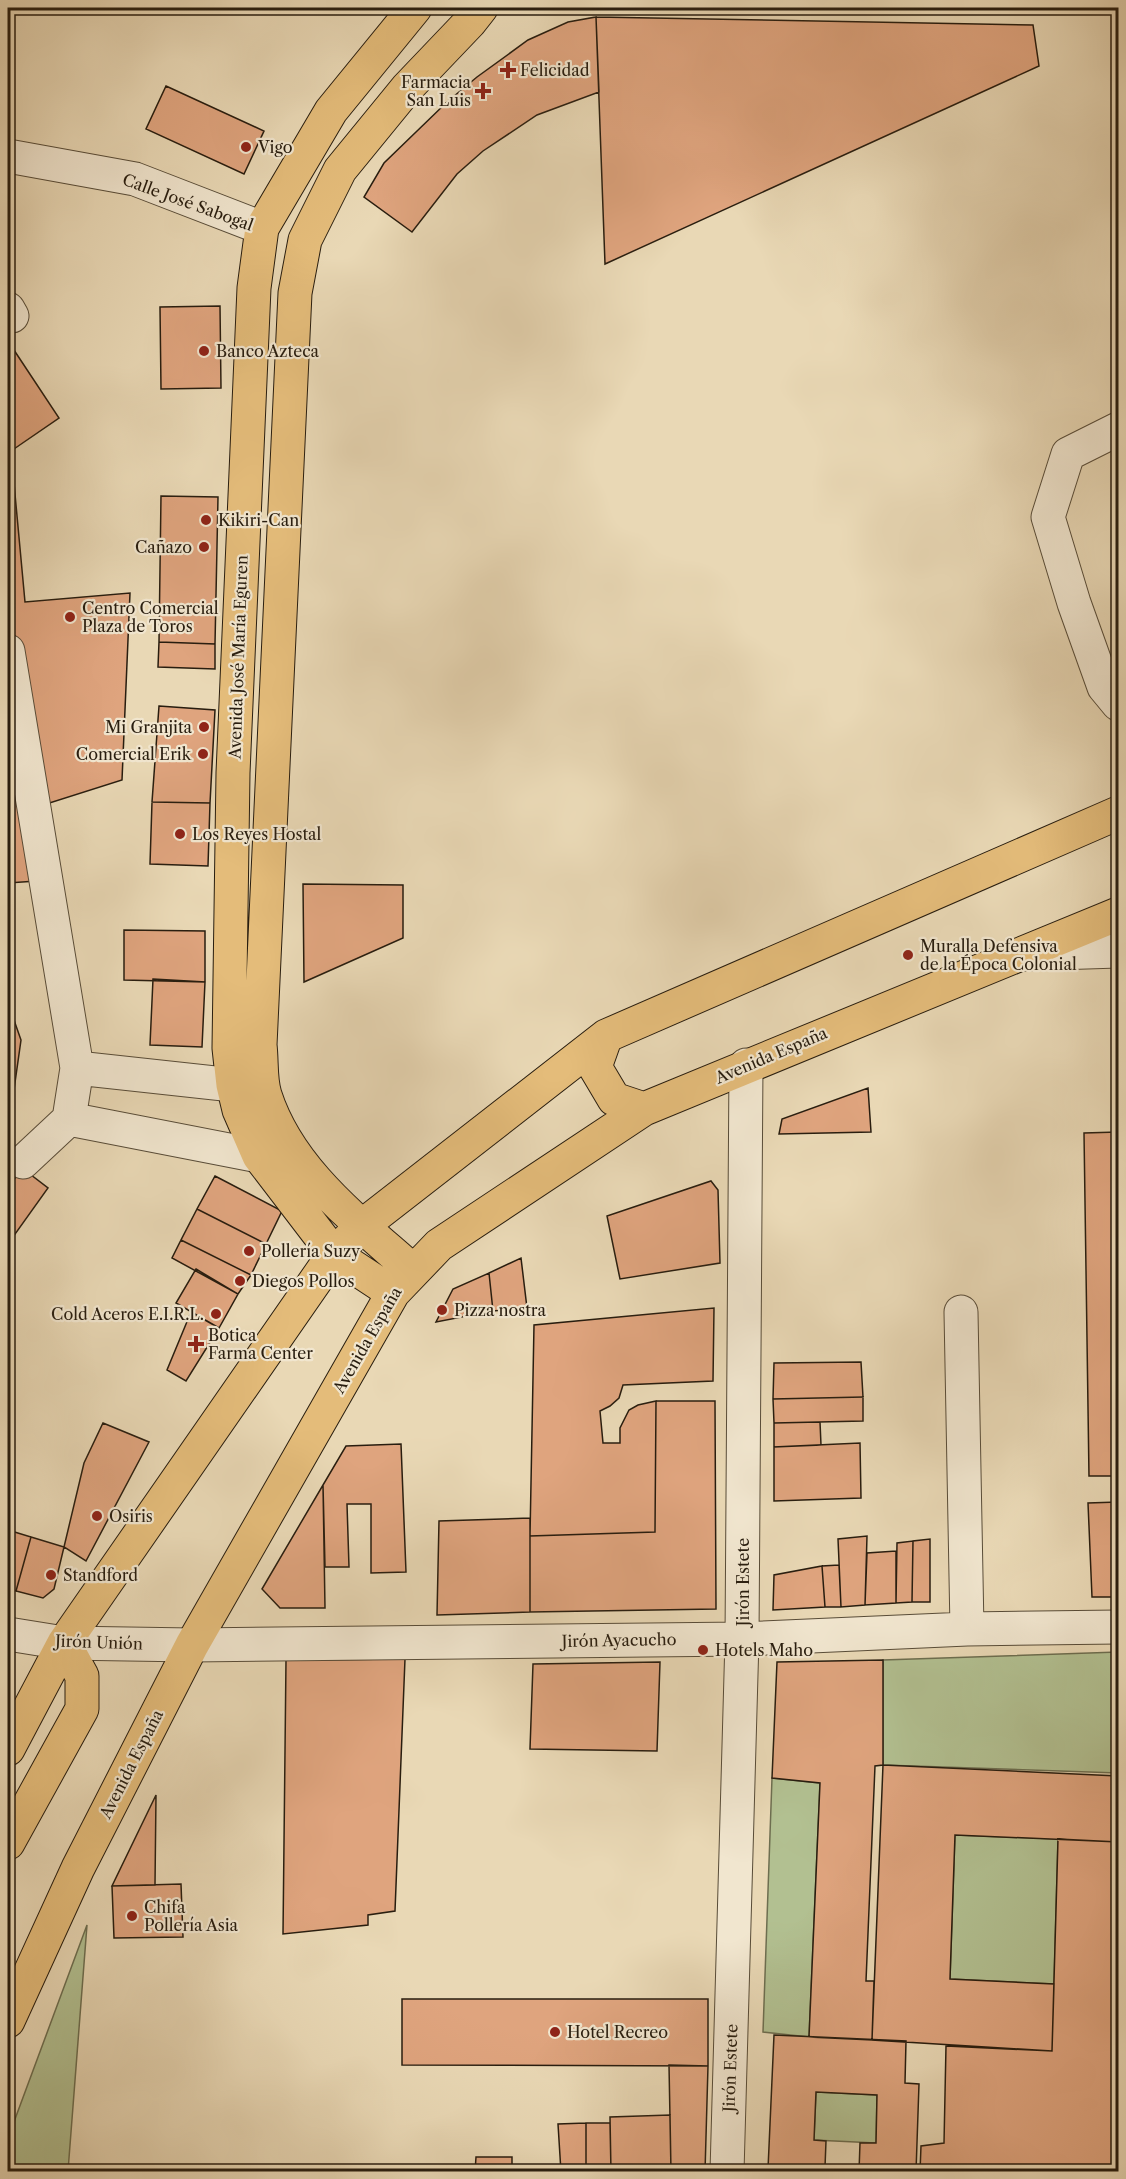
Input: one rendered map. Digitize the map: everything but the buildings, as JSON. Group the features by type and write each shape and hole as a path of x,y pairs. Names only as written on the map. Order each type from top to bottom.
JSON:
{"main road":[{"name":"Avenida José María Eguren","path":"403,1282 334,1254 259,1156 239,1110 233,1085 230,1048 233,773 254,288 262,228 331,111 415,8"},
{"path":"403,1282 362,1226 320,1184 279,1132 264,1093 260,1045 295,293 305,240 340,170 407,88 470,22 480,8"},
{"path":"8,1749 64,1643 334,1254 362,1226 606,1036 1119,813"},
{"name":"Avenida España","path":"8,2021 78,1868 192,1645 403,1282 439,1245 644,1109 1016,954 1119,914"},
{"path":"606,1036 596,1067 614,1099 644,1109"},
{"path":"8,1843 82,1709 82,1676 64,1643"}],"street":[{"name":"Calle José Sabogal","path":"8,156 135,179 262,228"},
{"path":"1119,429 1068,454 1048,517 1074,603 1104,687 1119,704"},
{"path":"8,651 77,1068 69,1119 23,1162"},
{"path":"1016,954 1119,951"},
{"name":"Jirón Estete","path":"727,2172 742,1639 746,1065"},
{"path":"77,1068 233,1085"},
{"path":"69,1119 259,1156"},
{"path":"961,1312 967,1629"},
{"name":"Jirón Ayacucho","path":"192,1645 742,1639 967,1629 1119,1627"},
{"name":"Jirón Unión","path":"8,1634 64,1643 192,1645"}],"green space":[{"path":"1118,1652 1118,1773 883,1765 883,1660"},
{"path":"772,1778 820,1783 809,2037 763,2032"},
{"path":"955,1835 1058,1839 1054,1984 950,1979"},
{"path":"87,1925 68,2171 8,2171 8,2138"},
{"path":"816,2092 877,2095 876,2143 814,2140"}],"place":[{"name":"Felicidad","path":"508,70"},
{"name":"Farmacia San Luis","path":"483,91"},
{"name":"Vigo","path":"246,147"},
{"name":"Banco Azteca","path":"204,351"},
{"name":"Kikiri-Can","path":"206,520"},
{"name":"Cañazo","path":"204,547"},
{"name":"Centro Comercial Plaza de Toros","path":"70,617"},
{"name":"Mi Granjita","path":"204,727"},
{"name":"Comercial Erik","path":"203,754"},
{"name":"Los Reyes Hostal","path":"180,834"},
{"name":"Muralla Defensiva de la Época Colonial","path":"908,955"},
{"name":"Pollería Suzy","path":"249,1251"},
{"name":"Diegos Pollos","path":"240,1281"},
{"name":"Pizza nostra","path":"442,1310"},
{"name":"Cold Aceros E.I.R.L.","path":"216,1314"},
{"name":"Botica Farma Center","path":"196,1344"},
{"name":"Osiris","path":"97,1516"},
{"name":"Standford","path":"51,1575"},
{"name":"Hotels Maho","path":"703,1650"},
{"name":"Chifa Pollería Asia","path":"132,1916"},
{"name":"Hotel Recreo","path":"555,2032"}]}
